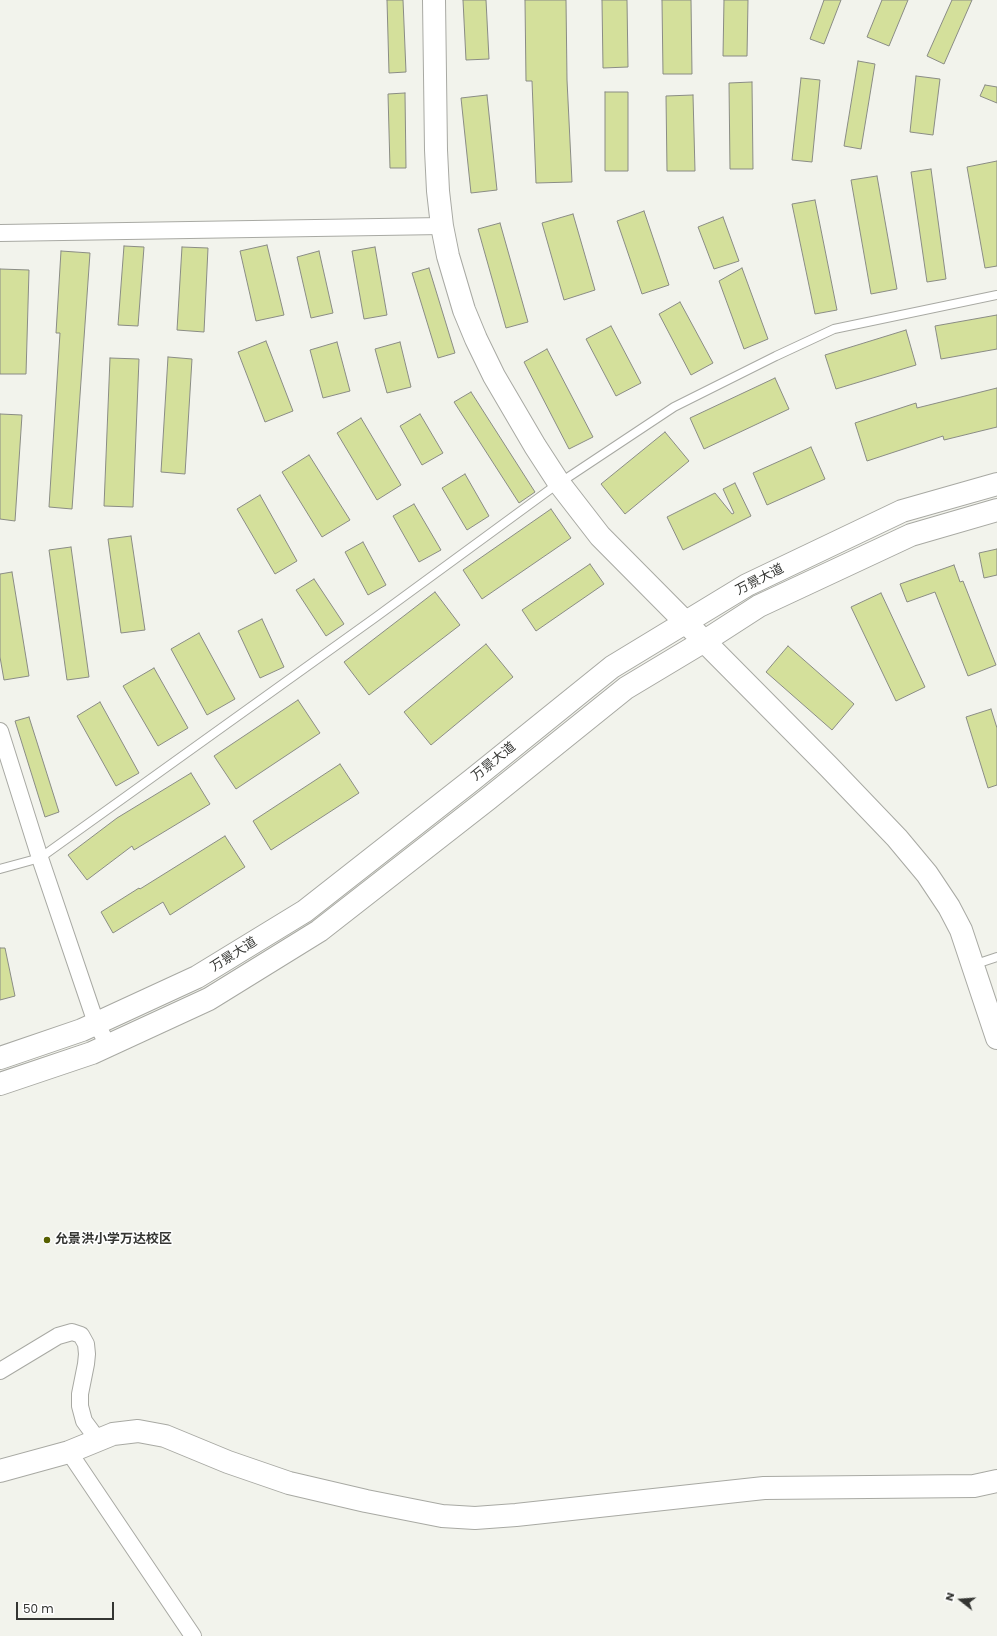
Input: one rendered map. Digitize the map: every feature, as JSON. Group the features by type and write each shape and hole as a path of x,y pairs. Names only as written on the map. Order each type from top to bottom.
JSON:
{"main road":[{"path":"434,0 436,150 438,191 442,226 456,288 476,340 514,412 559,483 600,536 829,767 911,854 927,874 949,907 961,930 997,1038"},
{"name":"万景大道","path":"0,1058 82,1030 197,977 305,911 472,780 612,667 747,585 902,511 997,484"},
{"name":"万景大道","path":"0,1084 92,1053 209,999 319,931 488,799 626,688 759,606 911,534 997,510"},
{"path":"0,1471 69,1452 113,1434 138,1431 165,1436 228,1462 289,1483 366,1501 434,1514 475,1518 516,1516 764,1488 974,1486 997,1482"}],"street":[{"path":"0,233 442,226"},
{"path":"0,731 40,858 96,1023 108,1045"},
{"path":"0,1371 58,1336 72,1332 81,1335 86,1344 87,1354 80,1394 80,1406 84,1421 98,1440"},
{"path":"69,1452 193,1636"}],"lane":[{"path":"0,869 40,858 376,617 559,483 674,407 834,329 997,295"},
{"path":"973,965 997,957"}],"building":[{"path":"387,0 403,0 406,72 389,73"},
{"path":"463,0 486,0 489,59 466,60"},
{"path":"525,0 566,0 567,80 572,182 536,183 532,81 526,81"},
{"path":"602,0 627,0 628,67 603,68"},
{"path":"662,0 691,0 692,74 663,74"},
{"path":"724,0 748,0 747,56 723,56"},
{"path":"824,0 841,0 824,44 810,39"},
{"path":"882,0 908,0 889,46 867,37"},
{"path":"952,0 972,0 944,64 927,56"},
{"path":"858,61 875,64 861,149 844,146"},
{"path":"916,76 940,79 933,135 910,132"},
{"path":"801,78 820,80 812,162 792,160"},
{"path":"752,82 753,169 730,169 729,83"},
{"path":"985,85 997,87 997,103 980,96"},
{"path":"605,92 628,92 628,171 605,171"},
{"path":"405,93 406,168 390,168 388,94"},
{"path":"487,95 497,190 471,193 461,98"},
{"path":"693,95 695,171 667,171 666,96"},
{"path":"997,161 997,266 985,268 967,167"},
{"path":"931,169 946,279 927,282 911,172"},
{"path":"877,176 897,289 871,294 851,180"},
{"path":"815,200 837,310 815,314 792,204"},
{"path":"644,211 669,285 642,294 617,221"},
{"path":"573,214 595,290 564,300 542,223"},
{"path":"723,217 739,261 714,269 698,227"},
{"path":"500,223 528,322 506,328 478,229"},
{"path":"267,245 284,315 256,321 240,251"},
{"path":"124,246 144,247 138,326 118,325"},
{"path":"182,247 208,248 204,332 177,330"},
{"path":"375,247 387,315 364,319 352,251"},
{"path":"61,251 90,253 72,509 49,507 60,333 56,333"},
{"path":"319,251 333,313 311,318 297,257"},
{"path":"429,268 455,353 438,358 412,273"},
{"path":"742,268 768,339 744,349 719,281"},
{"path":"0,269 29,270 26,374 0,374"},
{"path":"680,302 713,363 691,375 659,314"},
{"path":"997,315 997,349 941,359 935,326"},
{"path":"611,326 641,383 616,396 586,339"},
{"path":"906,330 916,365 836,389 825,355"},
{"path":"266,341 293,411 265,422 238,352"},
{"path":"337,342 350,391 323,398 310,350"},
{"path":"400,342 411,387 387,393 375,349"},
{"path":"547,349 593,437 569,449 524,362"},
{"path":"168,357 192,359 185,474 161,472"},
{"path":"110,358 139,359 133,507 104,506"},
{"path":"775,378 789,409 704,449 690,418"},
{"path":"997,388 997,427 944,440 943,436 867,461 855,423 916,403 917,408"},
{"path":"471,392 535,492 519,503 454,402"},
{"path":"0,414 22,415 15,521 0,519"},
{"path":"420,414 443,453 422,465 400,426"},
{"path":"361,418 401,485 377,500 337,433"},
{"path":"665,432 689,461 625,514 601,484"},
{"path":"811,447 825,479 767,505 753,473"},
{"path":"309,455 350,520 322,537 282,472"},
{"path":"465,474 489,516 467,530 442,488"},
{"path":"735,483 751,516 683,550 667,517 715,493 732,514 734,513 723,489"},
{"path":"260,495 297,561 275,574 237,509"},
{"path":"414,504 441,550 419,562 393,516"},
{"path":"551,509 571,538 482,599 463,570"},
{"path":"131,536 145,630 121,633 108,539"},
{"path":"363,542 386,585 368,595 345,552"},
{"path":"71,547 89,677 67,680 49,550"},
{"path":"997,549 997,575 984,578 979,553"},
{"path":"590,564 604,584 536,631 522,610"},
{"path":"954,565 960,582 963,581 996,665 968,676 935,592 907,602 900,584"},
{"path":"12,572 29,676 4,680 0,657 0,574"},
{"path":"314,579 344,624 326,636 296,590"},
{"path":"435,592 460,625 369,695 344,662"},
{"path":"881,593 925,687 896,701 851,607"},
{"path":"262,619 284,667 260,678 238,631"},
{"path":"199,633 235,699 207,715 171,649"},
{"path":"486,644 513,677 431,745 404,712"},
{"path":"788,646 854,704 832,730 766,672"},
{"path":"154,668 188,728 158,746 123,686"},
{"path":"298,700 320,733 236,789 214,756"},
{"path":"100,702 139,773 116,786 77,716"},
{"path":"991,709 997,728 997,785 988,788 966,717"},
{"path":"29,717 59,812 45,817 15,721"},
{"path":"340,764 359,793 271,850 253,821"},
{"path":"191,773 210,804 134,850 132,846 87,880 68,855 117,818"},
{"path":"225,836 245,867 170,915 163,902 113,933 101,912"},
{"path":"0,948 5,948 15,996 0,1000"}],"place":[{"name":"允景洪小学万达校区","path":"47,1240"}]}
